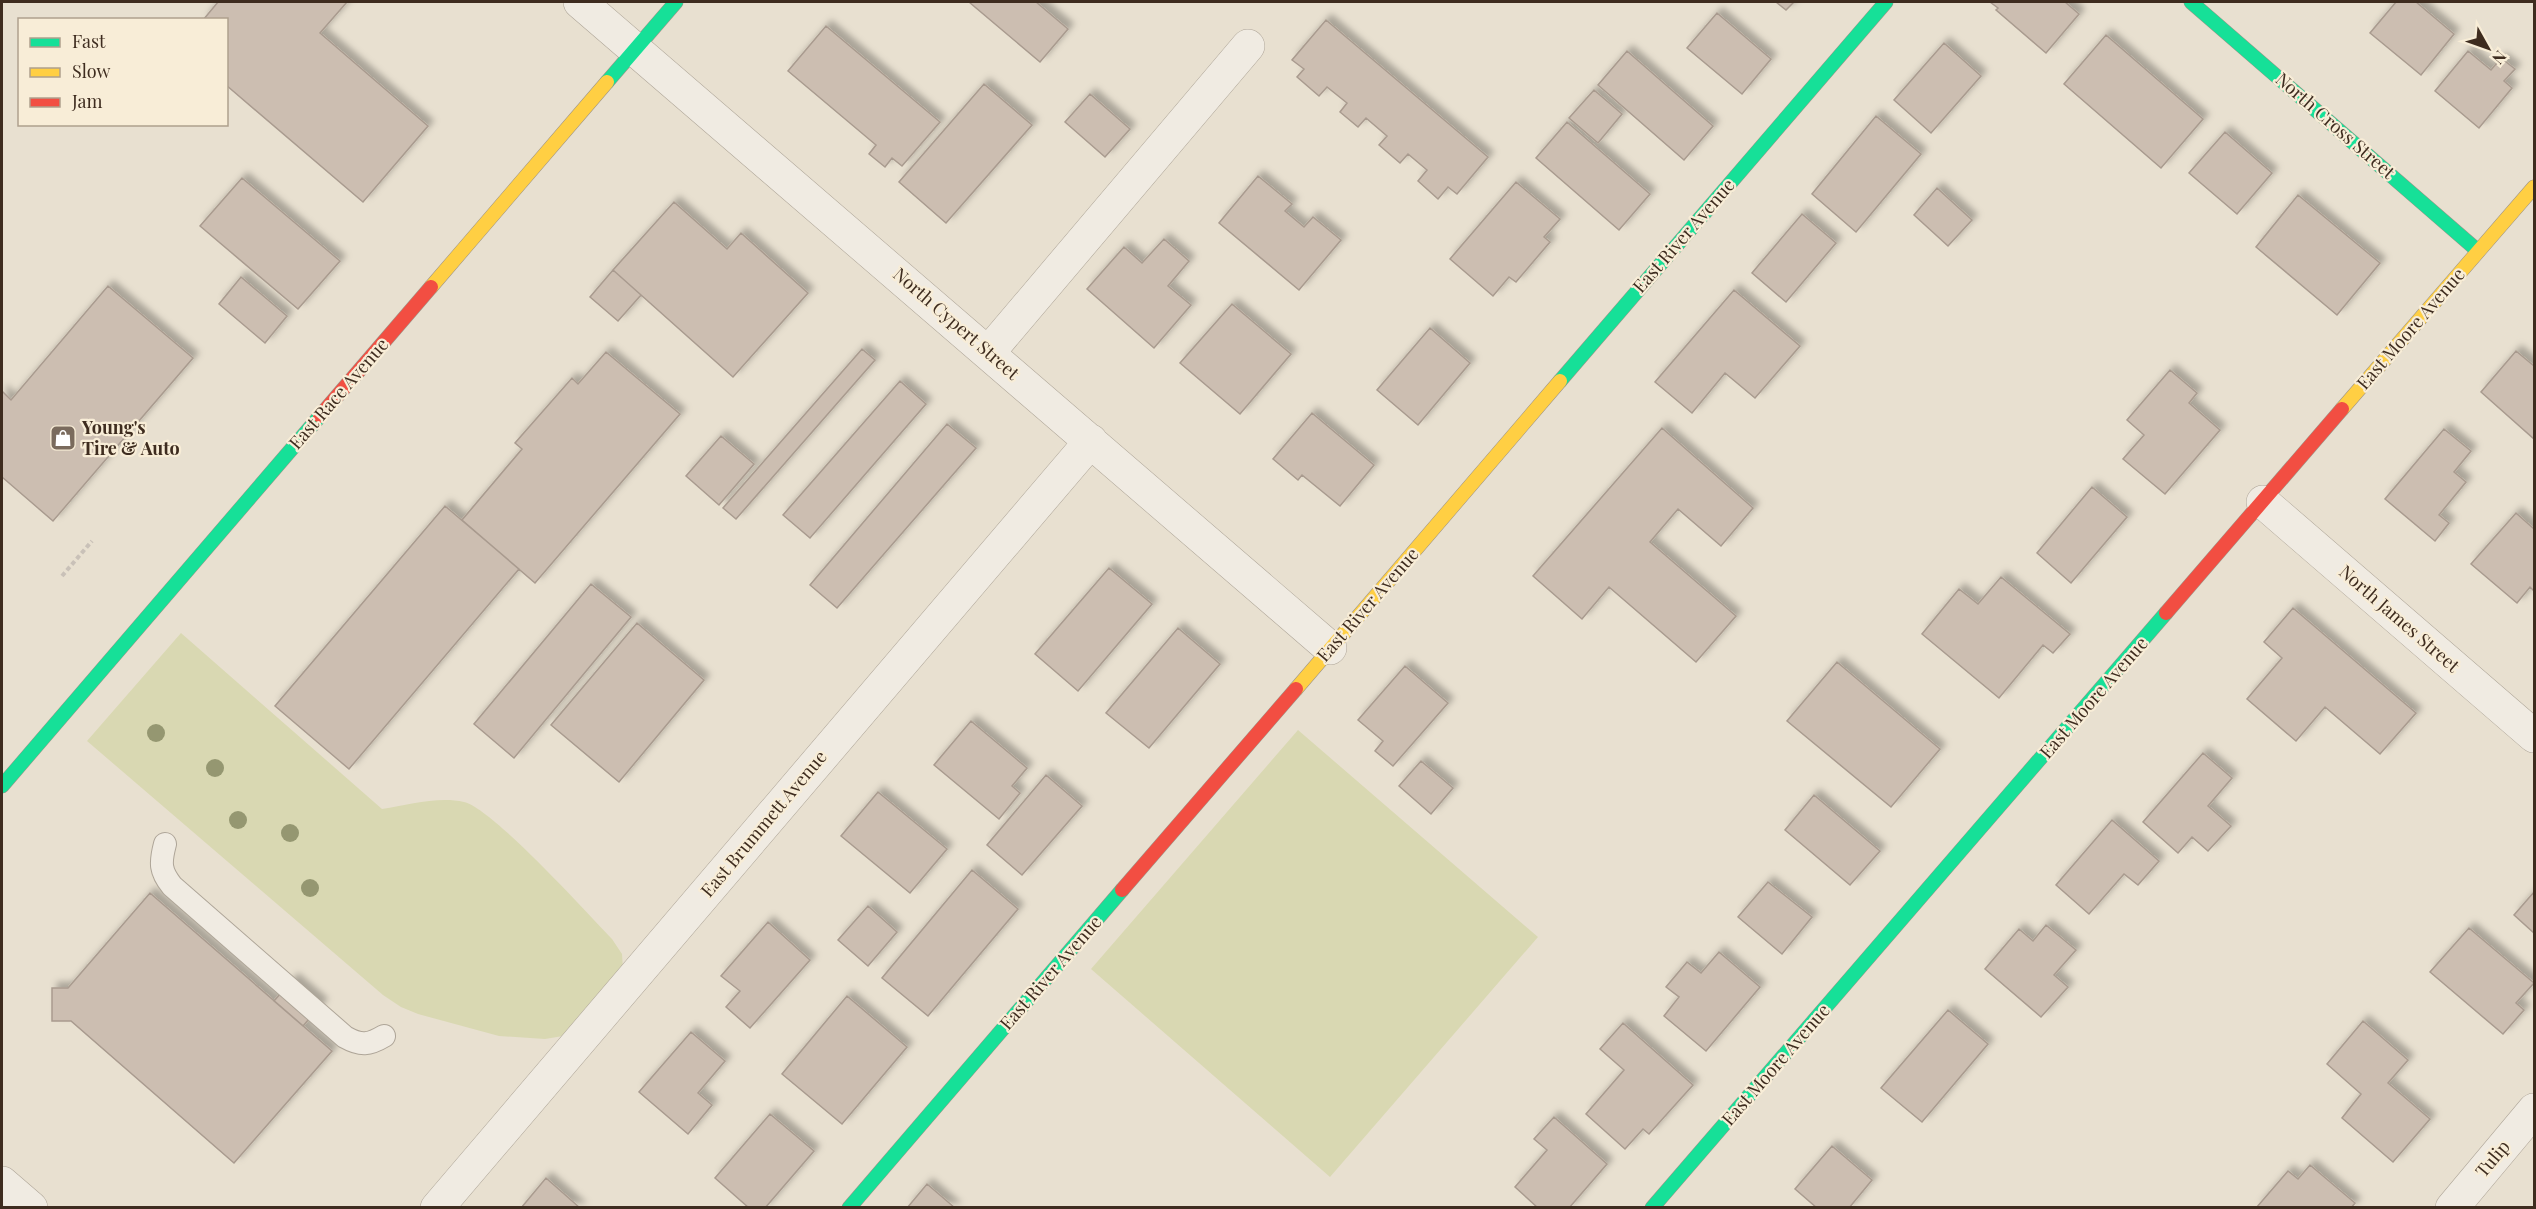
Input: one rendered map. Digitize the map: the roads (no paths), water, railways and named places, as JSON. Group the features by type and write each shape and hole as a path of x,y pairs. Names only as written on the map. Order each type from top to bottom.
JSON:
{"street":[{"name":"North Cypert Street","path":"580,2 1330,648"},
{"name":"East Race Avenue","path":"2,786 676,2"},
{"name":"East River Avenue","path":"849,1208 1886,2"},
{"name":"North Cross Street","path":"2191,2 2478,251"},
{"path":"988,353 1248,46"},
{"name":"East Moore Avenue","path":"1652,1208 2535,187"},
{"name":"East Brummett Avenue","path":"437,1208 1091,441"},
{"name":"North James Street","path":"2263,502 2535,736"},
{"name":"Tulip","path":"2452,1208 2535,1110"},
{"path":"2,1182 31,1208"}],"lane":[{"path":"165,844 161,858 163,874 172,886 345,1037 357,1044 371,1044 384,1036"}],"place":[{"name":"Young's Tire & Auto","path":"63,438"}]}
